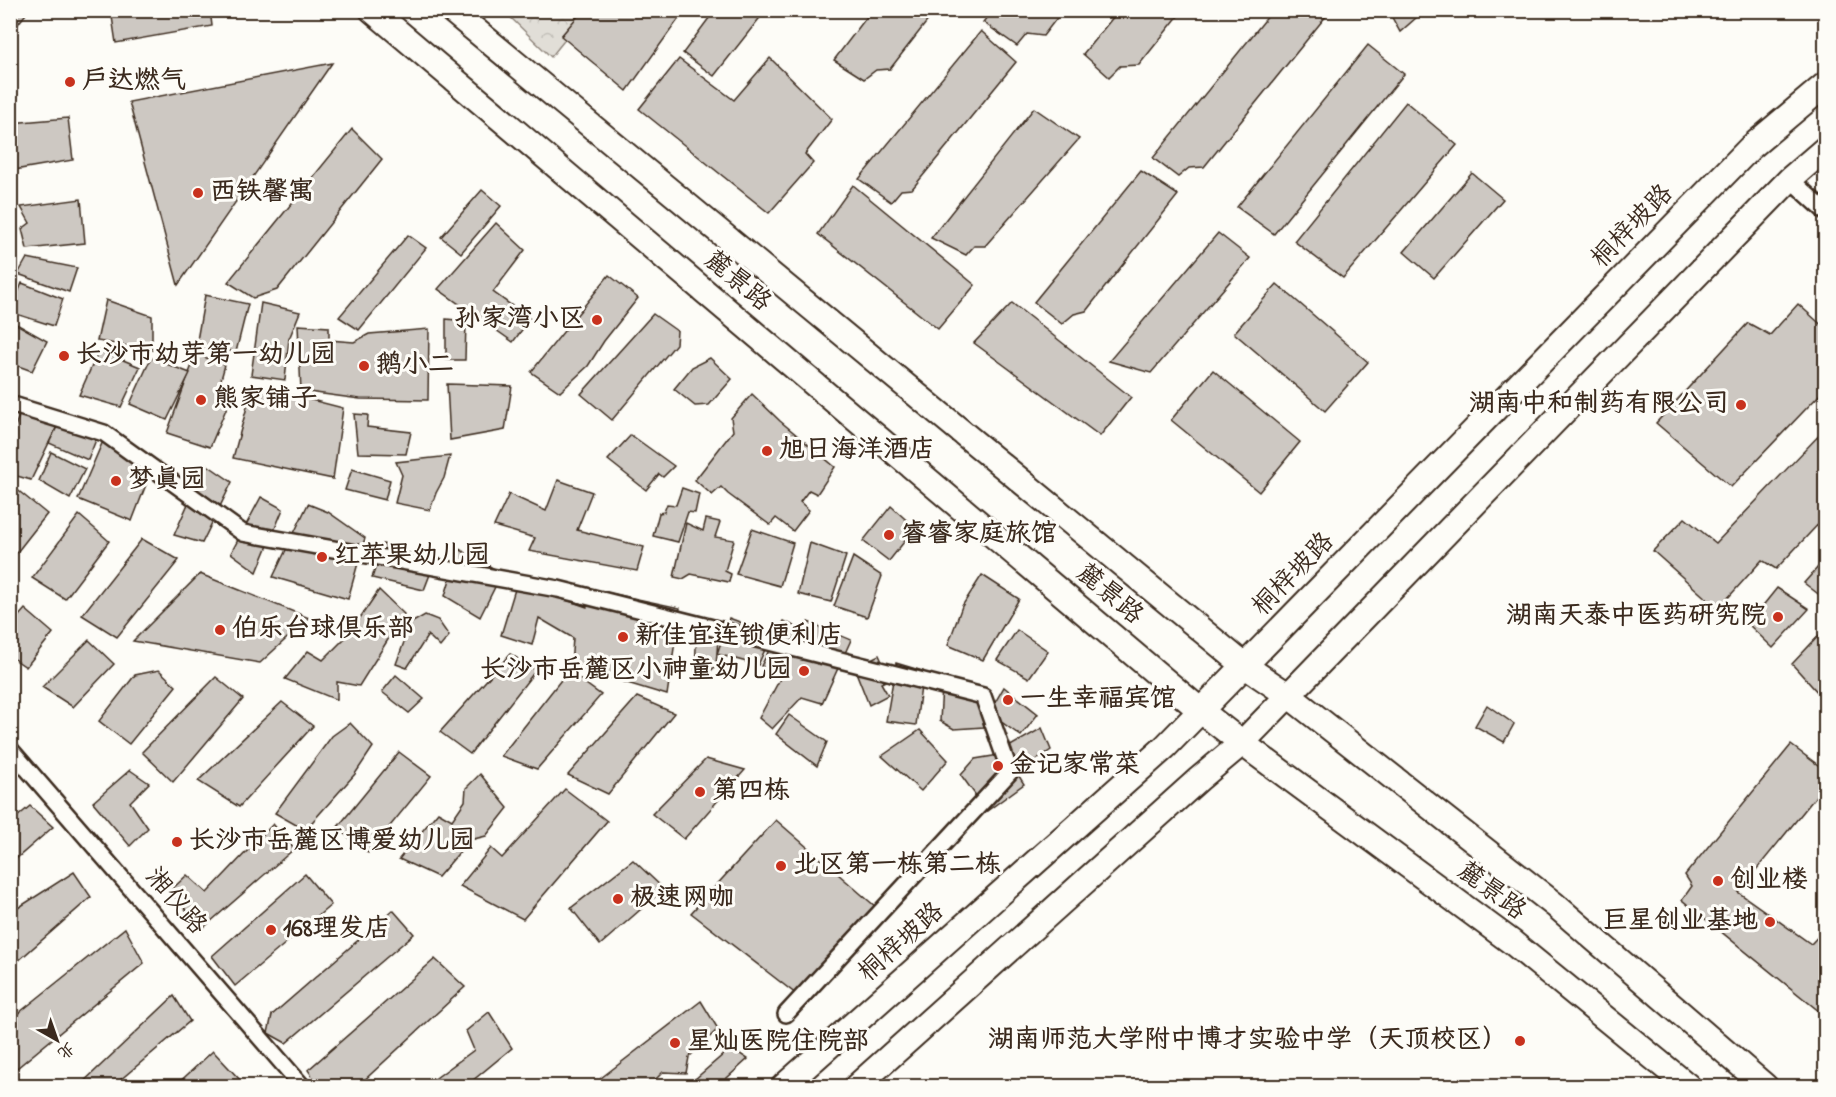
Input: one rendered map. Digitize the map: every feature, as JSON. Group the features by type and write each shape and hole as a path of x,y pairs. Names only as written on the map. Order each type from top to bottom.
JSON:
{"main road":[{"name":"麓景路","path":"372,10 1201,711 1513,943 1688,1086"},
{"name":"麓景路","path":"451,10 1245,666 1288,695 1555,904 1765,1086"},
{"name":"桐梓坡路","path":"784,1086 1165,747 1750,148 1826,84"},
{"path":"857,1086 1242,743 1790,179 1826,148"}],"street":[{"path":"1790,179 1826,212"},
{"path":"10,404 104,433 243,533 558,589 983,696 1010,772 786,1014"},
{"name":"湘仪路","path":"10,749 302,1086"}],"green space":[{"path":"512,11 588,11 551,57 509,16"}],"building":[{"path":"10,10 29,10 10,34"},
{"path":"111,10 210,10 212,26 116,43"},
{"path":"583,10 685,10 627,91 561,36"},
{"path":"715,10 766,10 714,76 683,53"},
{"path":"872,10 936,10 890,69 876,70 864,79 834,60"},
{"path":"993,10 1063,10 1043,36 1027,34 1017,46 983,22"},
{"path":"1119,10 1183,10 1139,65 1120,66 1109,77 1083,54"},
{"path":"1273,10 1331,10 1204,167 1189,168 1178,177 1153,158"},
{"path":"1388,10 1425,10 1400,32"},
{"path":"981,31 1016,62 912,189 901,190 891,202 859,179"},
{"path":"1368,45 1404,74 1274,234 1237,207"},
{"path":"770,58 832,119 805,154 813,163 769,213 639,109 679,59 734,100"},
{"name":"西铁馨寓","path":"332,63 178,285 129,102"},
{"path":"1406,102 1457,145 1343,278 1294,241"},
{"path":"1034,108 1079,139 985,246 974,246 966,255 931,238"},
{"path":"68,118 73,160 14,170 10,123"},
{"path":"352,129 382,159 277,290 253,298 228,282"},
{"path":"1141,171 1178,195 1086,311 1074,314 1062,324 1034,302"},
{"path":"1472,173 1503,199 1434,278 1404,252"},
{"path":"853,185 975,285 938,329 818,234"},
{"path":"482,190 501,206 461,253 441,237"},
{"path":"81,199 85,243 27,249 22,229 30,223 21,207"},
{"path":"496,223 525,250 493,292 530,319 513,342 438,289"},
{"path":"1218,233 1250,258 1151,373 1109,361"},
{"path":"408,235 426,248 359,330 339,317"},
{"path":"27,258 77,268 69,292 18,274"},
{"name":"孙家湾小区","path":"609,275 638,298 604,341 588,366 560,392 531,372"},
{"path":"22,283 63,299 54,326 10,312"},
{"path":"1277,284 1368,362 1325,411 1234,333"},
{"path":"205,295 248,304 236,352 196,346"},
{"path":"106,300 152,316 152,350 97,341"},
{"path":"261,303 300,312 289,339 285,380 251,375"},
{"path":"1012,303 1131,397 1100,436 974,343"},
{"name":"湖南中和制药有限公司","path":"1798,304 1826,329 1826,388 1731,487 1656,423 1748,323 1770,335"},
{"path":"653,314 677,331 676,344 612,420 581,394"},
{"path":"446,319 466,321 465,360 446,360"},
{"path":"11,321 47,341 32,371 10,363"},
{"name":"鹅小二","path":"298,325 329,327 329,340 354,342 369,334 429,329 428,400 360,399 301,391"},
{"path":"99,350 140,367 121,407 79,395"},
{"name":"熊家铺子","path":"196,354 225,365 216,397 229,402 210,447 167,433"},
{"path":"151,358 190,373 167,420 130,404"},
{"path":"710,358 732,379 709,405 695,406 674,389 692,367"},
{"path":"1213,370 1300,442 1259,492 1171,420"},
{"path":"447,384 512,386 505,430 450,440"},
{"path":"253,385 343,408 333,479 233,458"},
{"name":"旭日海洋酒店","path":"752,394 835,467 817,494 809,490 800,502 809,510 793,531 776,518 770,525 721,487 712,495 695,480 733,431 731,418"},
{"path":"23,405 59,422 31,480 10,474 10,440"},
{"path":"354,414 368,415 367,427 411,432 406,454 358,453"},
{"path":"63,415 99,432 88,460 49,443"},
{"path":"1826,428 1826,516 1776,569 1762,560 1718,609 1653,551 1685,518 1716,543"},
{"path":"631,435 674,466 663,477 659,474 646,490 608,460"},
{"name":"梦真园","path":"103,441 154,464 132,521 78,499"},
{"path":"51,452 85,469 70,499 39,481"},
{"path":"450,456 444,478 430,510 395,503 402,475 396,462"},
{"path":"206,464 232,482 202,543 174,535"},
{"path":"352,469 390,480 385,500 345,490"},
{"path":"558,480 592,492 577,530 644,547 637,571 529,551 535,538 494,526 509,494 546,511"},
{"path":"15,488 47,514 14,556 10,554 10,494"},
{"path":"682,488 699,494 695,513 688,512 678,542 653,536 659,513 664,512 667,504 676,505"},
{"path":"261,497 283,509 257,572 231,553"},
{"path":"308,504 328,512 365,538 348,599 273,577"},
{"name":"睿睿家庭旅馆","path":"891,506 915,528 889,561 863,541"},
{"path":"79,515 109,541 65,599 32,578"},
{"path":"706,519 720,522 715,537 734,540 725,571 731,574 729,582 691,574 683,579 674,577 686,523 703,531"},
{"path":"752,529 793,543 780,586 736,574"},
{"path":"142,539 179,560 117,637 82,615"},
{"path":"810,543 846,556 831,602 798,594"},
{"path":"383,544 434,564 424,590 372,578"},
{"path":"459,549 502,573 480,617 445,596"},
{"path":"853,557 882,576 867,617 834,606"},
{"path":"1826,558 1826,600 1804,583"},
{"name":"伯乐台球俱乐部","path":"200,574 309,618 260,663 133,641"},
{"path":"982,575 1019,599 983,660 948,645 962,606"},
{"name":"新佳宜连锁便利店","path":"519,576 552,595 587,607 596,590 680,608 667,695 571,666 573,638 539,618 532,645 501,635"},
{"name":"湖南天泰中医药研究院","path":"1777,588 1809,609 1773,648 1748,624"},
{"path":"379,590 404,614 359,686 337,682 337,700 285,679 308,651 323,660 349,634"},
{"path":"25,609 53,633 26,667 10,656 10,626"},
{"path":"425,615 438,620 449,636 440,647 428,635 407,668 396,664 411,623"},
{"path":"729,618 772,634 758,665 717,654"},
{"name":"长沙市岳麓区小神童幼儿园","path":"784,621 803,631 808,622 851,640 822,703 802,697 772,729 759,718 781,677 761,666"},
{"path":"697,624 719,625 716,666 704,677 695,671"},
{"path":"1826,628 1826,688 1820,695 1792,664"},
{"path":"1017,630 1048,651 1029,678 997,660"},
{"path":"89,640 114,664 73,707 42,687"},
{"path":"510,654 536,670 470,754 440,732"},
{"path":"879,655 890,679 881,683 888,695 869,705 854,667"},
{"path":"896,663 923,671 916,725 886,721"},
{"path":"159,670 176,686 129,744 99,721 135,675"},
{"path":"568,671 601,695 537,769 501,756"},
{"path":"396,675 424,699 409,713 382,692"},
{"path":"216,677 243,699 173,782 142,752"},
{"path":"942,686 986,689 984,727 954,729 940,721"},
{"name":"一生幸福宾馆","path":"1004,687 1038,714 1021,736 989,713"},
{"path":"637,697 674,713 608,794 568,775"},
{"path":"282,702 313,726 239,807 198,781"},
{"path":"1487,705 1514,724 1504,742 1475,726"},
{"path":"789,715 827,742 817,766 776,734"},
{"path":"350,723 373,747 355,774 305,830 275,813 332,736"},
{"name":"金记家常菜","path":"1042,728 1051,750 1017,773 1024,784 987,811 961,775 975,759 993,756"},
{"path":"920,730 948,760 921,791 882,756"},
{"name":"创业楼","path":"1791,745 1826,771 1826,784 1738,892 1811,944 1826,928 1826,1006 1820,1012 1682,900 1692,886 1685,875"},
{"path":"399,752 431,776 368,853 337,828"},
{"name":"第四栋","path":"706,759 745,770 684,839 652,814"},
{"path":"130,770 149,783 130,802 148,828 130,846 93,802"},
{"path":"480,774 508,808 486,836 470,840 438,877 399,859 438,812 452,820 465,801 466,788"},
{"path":"565,789 607,821 523,919 460,886 491,848 502,858"},
{"path":"30,806 53,827 10,864 10,823"},
{"name":"北区第一栋第二栋","path":"776,820 884,914 805,1001 691,913"},
{"path":"273,824 294,849 202,929 170,891 187,875 207,893"},
{"name":"极速网咖","path":"633,860 664,889 600,945 571,908"},
{"path":"74,872 91,897 10,968 10,913"},
{"name":"168理发店","path":"305,874 331,905 235,986 212,956"},
{"path":"393,910 414,934 286,1043 268,1033 272,1015"},
{"path":"125,928 144,963 17,1068 10,1061 10,1020"},
{"path":"435,959 465,987 358,1086 319,1086 308,1070"},
{"path":"174,996 190,1021 113,1086 79,1086"},
{"name":"星灿医院住院部","path":"701,1001 718,1029 689,1057 686,1073 663,1072 649,1086 609,1086 601,1078"},
{"path":"489,1012 512,1048 466,1086 425,1086 474,1050 466,1031"},
{"path":"731,1048 748,1059 718,1086 687,1086"},
{"path":"213,1051 241,1081 234,1086 175,1086"}],"place":[{"name":"户达燃气","path":"70,82"},
{"name":"西铁馨寓","path":"198,193"},
{"name":"孙家湾小区","path":"597,320"},
{"name":"长沙市幼芽第一幼儿园","path":"64,356"},
{"name":"鹅小二","path":"364,366"},
{"name":"熊家铺子","path":"201,400"},
{"name":"湖南中和制药有限公司","path":"1741,405"},
{"name":"旭日海洋酒店","path":"767,451"},
{"name":"梦真园","path":"116,481"},
{"name":"睿睿家庭旅馆","path":"889,535"},
{"name":"红苹果幼儿园","path":"322,557"},
{"name":"湖南天泰中医药研究院","path":"1778,617"},
{"name":"伯乐台球俱乐部","path":"220,630"},
{"name":"新佳宜连锁便利店","path":"623,637"},
{"name":"长沙市岳麓区小神童幼儿园","path":"804,671"},
{"name":"一生幸福宾馆","path":"1008,700"},
{"name":"金记家常菜","path":"998,766"},
{"name":"第四栋","path":"700,792"},
{"name":"长沙市岳麓区博爱幼儿园","path":"177,842"},
{"name":"北区第一栋第二栋","path":"781,866"},
{"name":"创业楼","path":"1718,881"},
{"name":"极速网咖","path":"618,899"},
{"name":"巨星创业基地","path":"1770,922"},
{"name":"168理发店","path":"271,930"},
{"name":"湖南师范大学附中博才实验中学（天顶校区）","path":"1520,1041"},
{"name":"星灿医院住院部","path":"675,1043"}]}
